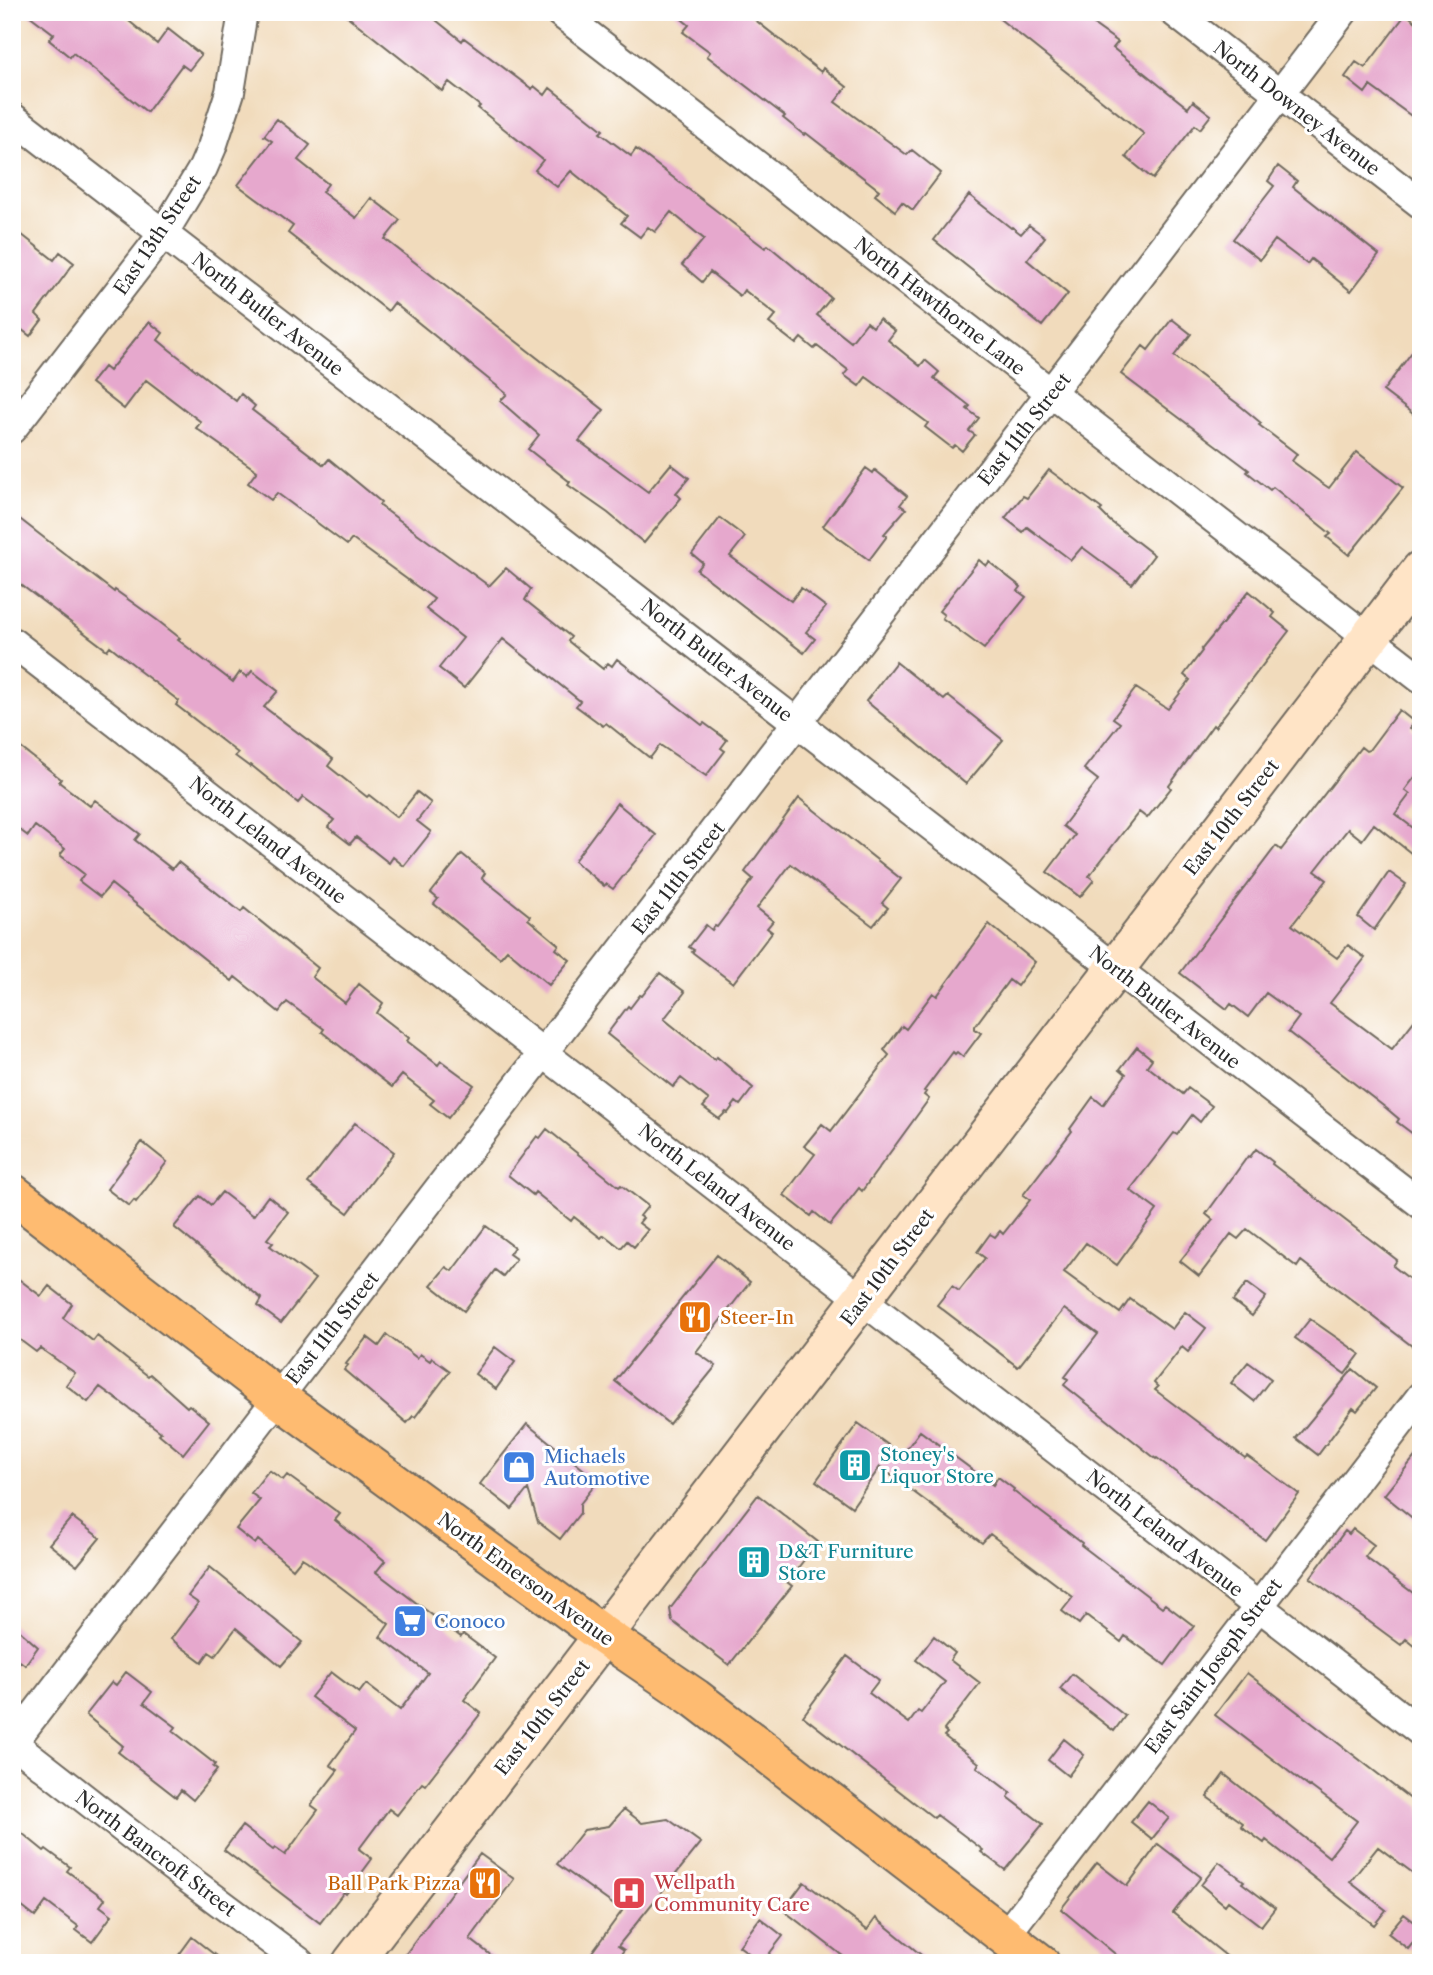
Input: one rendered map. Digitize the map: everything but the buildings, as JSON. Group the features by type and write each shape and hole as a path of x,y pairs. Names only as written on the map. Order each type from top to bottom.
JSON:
{"main road":[{"name":"East 10th Street","path":"352,1963 1421,570"},
{"name":"North Emerson Avenue","path":"12,1193 278,1398 604,1636 695,1698 1040,1963"}],"street":[{"name":"East 13th Street","path":"12,429 163,233 187,196 212,148 235,72 243,12"},
{"name":"North Hawthorne Lane","path":"559,12 1421,679"},
{"name":"North Downey Avenue","path":"1174,12 1421,204"},
{"name":"East 11th Street","path":"13,1743 1343,12"},
{"name":"North Butler Avenue","path":"12,117 1421,1204"},
{"name":"North Leland Avenue","path":"12,642 1421,1732"},
{"name":"East Saint Joseph Street","path":"1005,1936 1421,1396"},
{"name":"North Bancroft Street","path":"13,1743 301,1963"}],"place":[{"name":"Steer-In","path":"695,1317"},
{"name":"Stoney's Liquor Store","path":"855,1465"},
{"name":"Michaels Automotive","path":"519,1467"},
{"name":"D&T Furniture Store","path":"754,1562"},
{"name":"Conoco","path":"410,1621"},
{"name":"Ball Park Pizza","path":"485,1883"},
{"name":"Wellpath Community Care","path":"629,1893"}]}
